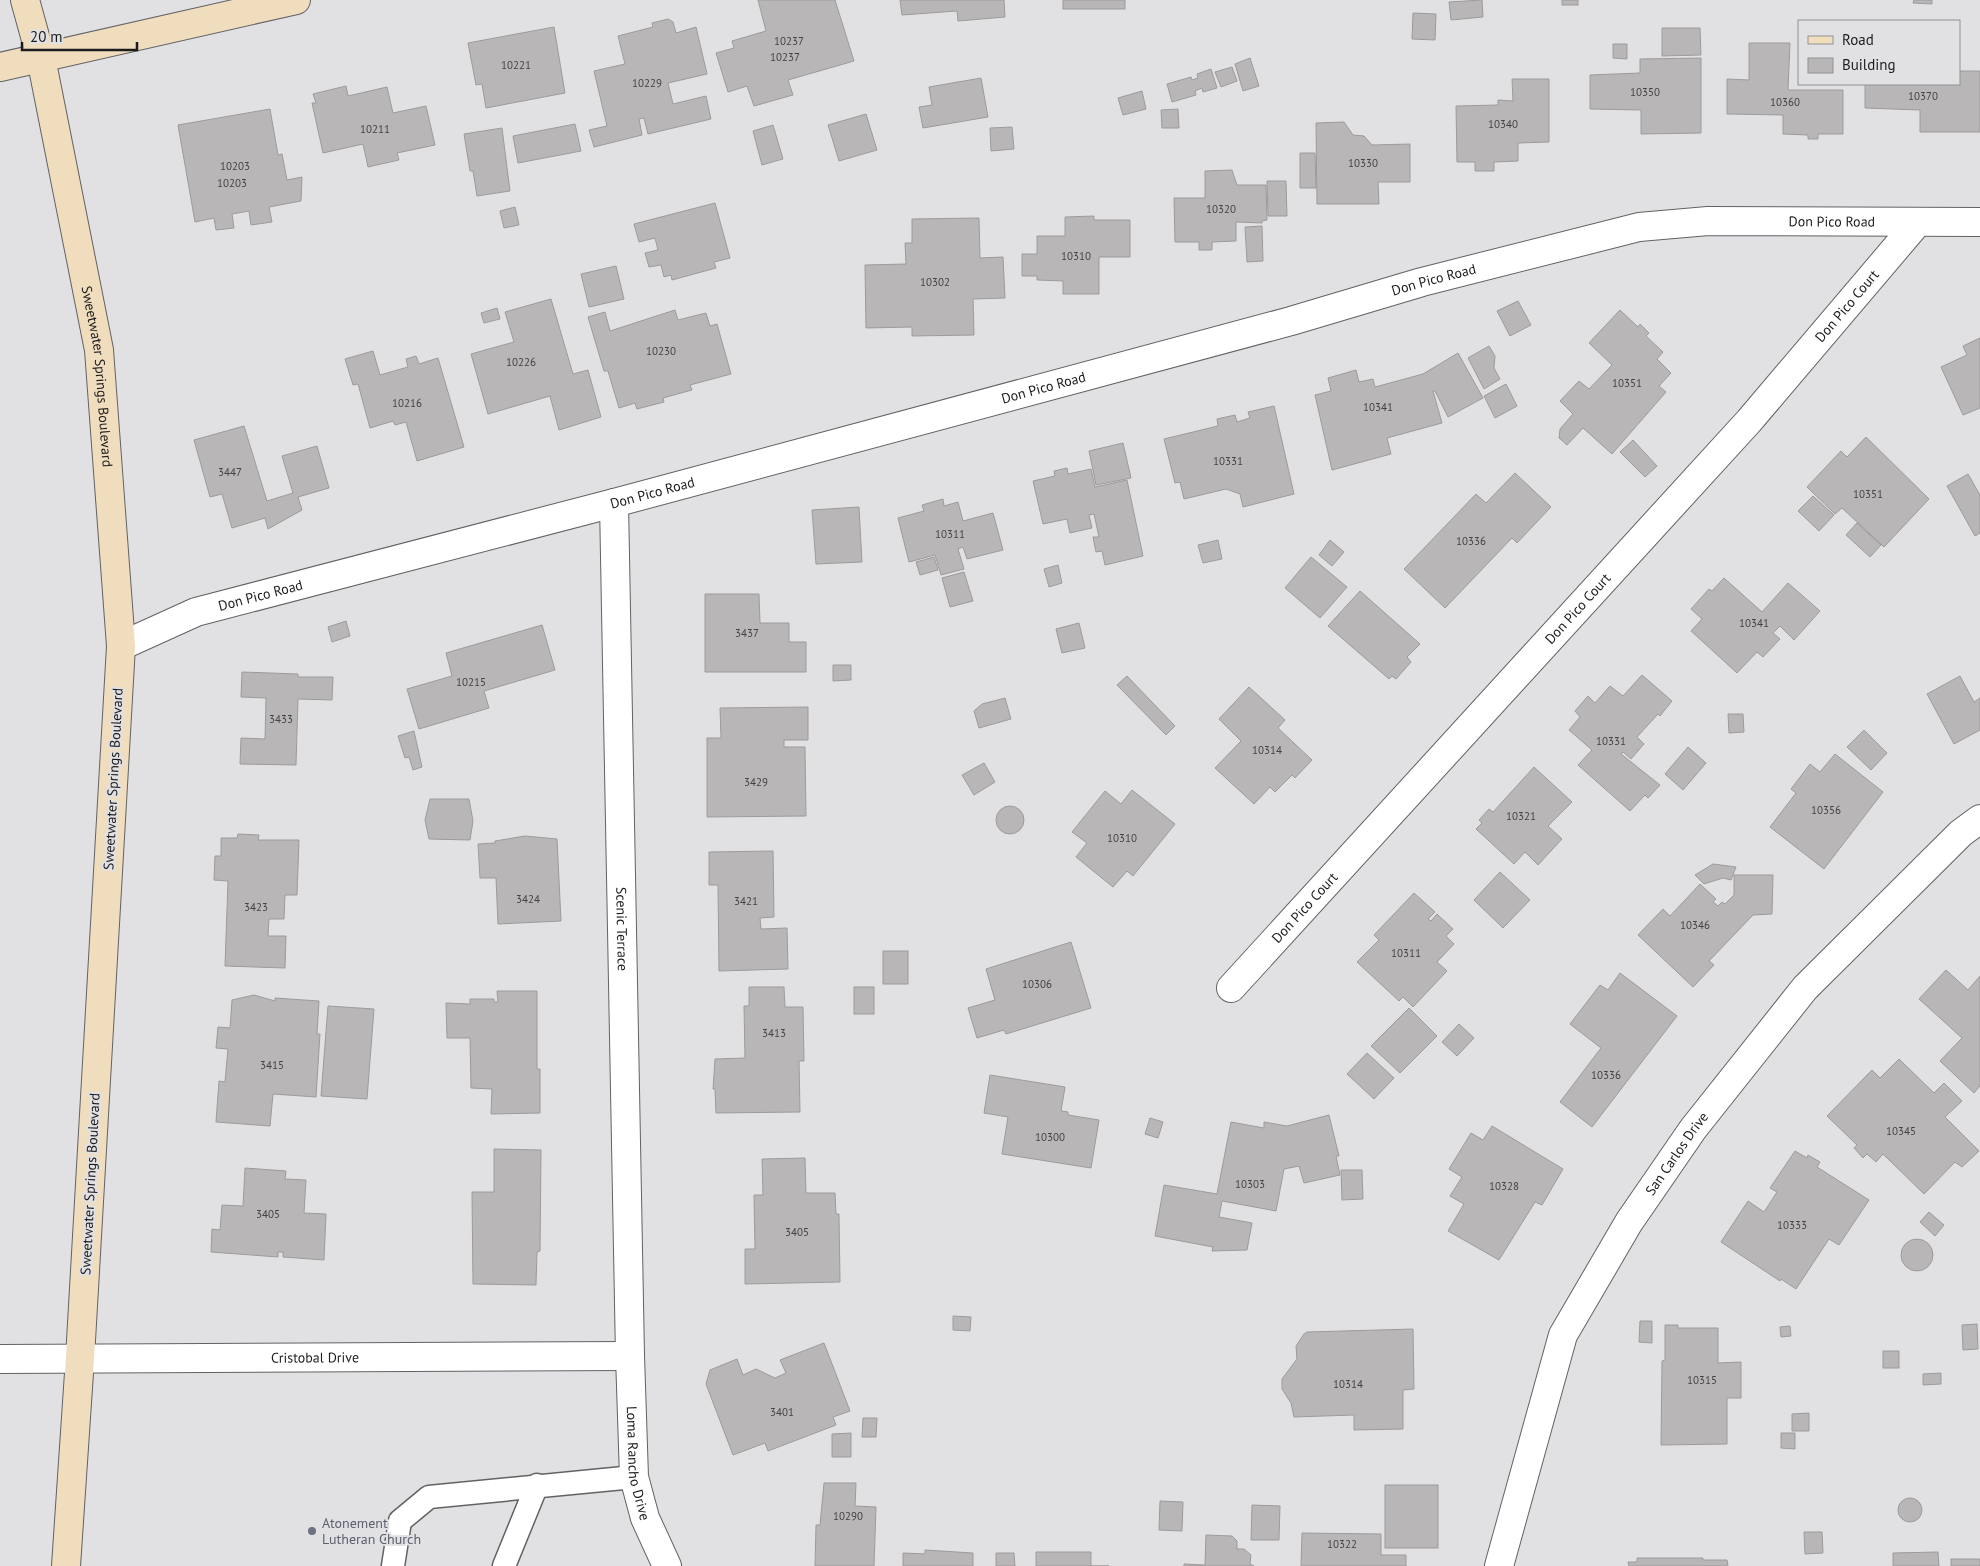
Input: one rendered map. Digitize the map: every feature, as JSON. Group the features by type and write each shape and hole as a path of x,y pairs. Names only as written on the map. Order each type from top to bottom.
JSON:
{"main road":[{"name":"Sweetwater Springs Boulevard","path":"26,0 41,58 99,350 121,646 80,1358 66,1566"},
{"path":"0,66 296,0"}],"street":[{"name":"Don Pico Road","path":"121,646 196,612 614,503 1291,321 1422,282 1639,227 1708,221 1980,222"},
{"name":"Don Pico Court","path":"1232,988 1749,421 1918,222"},
{"name":"Scenic Terrace","path":"614,503 630,1356"},
{"name":"San Carlos Drive","path":"1498,1566 1563,1336 1629,1222 1693,1129 1805,988 1961,833 1980,819"},
{"name":"Cristobal Drive","path":"0,1359 630,1356"},
{"name":"Loma Rancho Drive","path":"630,1356 634,1476 645,1518 667,1566"}],"lane":[{"path":"393,1566 400,1521 429,1497 634,1476"},
{"path":"504,1566 537,1485"}],"building":[{"path":"758,0 835,0 854,61 788,80 793,95 754,106 747,86 728,92 716,53 734,48 732,41 766,31"},
{"path":"900,0 1004,0 1005,17 958,21 957,11 902,15"},
{"path":"1063,0 1125,0 1125,9 1063,9"},
{"path":"1482,0 1483,17 1451,20 1449,2"},
{"path":"1562,0 1578,0 1578,5 1562,5"},
{"path":"1914,0 1932,0 1932,4 1913,3"},
{"path":"1413,13 1436,14 1435,40 1412,39"},
{"path":"668,19 673,22 676,33 696,27 707,74 668,83 673,104 706,96 711,119 648,134 644,118 639,119 642,135 594,147 589,130 607,126 594,71 625,64 618,36 653,27 652,23"},
{"path":"554,27 565,93 486,108 482,84 476,85 468,43"},
{"path":"1662,28 1700,28 1701,55 1662,56"},
{"path":"1749,43 1790,43 1788,90 1843,90 1843,134 1818,134 1818,139 1808,139 1808,135 1783,134 1783,115 1727,114 1727,79 1749,80"},
{"path":"1613,44 1627,44 1627,59 1613,58"},
{"path":"1250,58 1259,86 1243,91 1235,64"},
{"path":"1701,58 1701,133 1641,134 1641,110 1590,109 1590,75 1640,73 1640,59"},
{"path":"1232,67 1237,81 1221,87 1215,72"},
{"path":"1211,69 1217,88 1203,92 1202,88 1195,91 1196,95 1172,102 1167,84 1191,77 1192,80 1198,78 1197,74"},
{"path":"1960,71 1980,71 1980,132 1920,132 1920,110 1865,108 1865,85 1960,85"},
{"path":"981,78 988,117 923,128 919,107 932,105 929,87"},
{"path":"1512,79 1549,79 1549,142 1518,143 1518,161 1494,162 1494,171 1475,171 1475,162 1457,162 1456,106 1498,105 1498,100 1513,101"},
{"path":"346,86 348,96 387,87 393,113 426,106 435,145 397,153 399,160 368,167 363,144 323,153 312,103 316,103 313,94"},
{"path":"1142,91 1146,109 1123,115 1118,98"},
{"path":"270,109 278,155 282,154 287,180 302,177 301,201 269,207 272,222 251,225 249,211 232,214 234,228 216,230 214,218 195,222 178,125"},
{"path":"1178,109 1179,128 1162,128 1161,110"},
{"path":"866,114 877,150 839,161 828,125"},
{"path":"1344,122 1353,135 1364,136 1372,145 1410,144 1410,182 1378,182 1379,204 1317,204 1316,123"},
{"path":"575,124 581,151 518,163 513,136"},
{"path":"773,125 783,159 762,165 753,131"},
{"path":"1012,127 1014,149 991,151 990,128"},
{"path":"502,128 510,191 477,196 473,171 470,171 464,134"},
{"path":"1300,153 1315,153 1316,188 1300,188"},
{"path":"1232,170 1237,185 1266,185 1267,220 1262,221 1262,223 1236,222 1236,241 1212,242 1212,250 1199,250 1199,242 1175,242 1174,198 1205,198 1205,171"},
{"path":"1267,181 1286,181 1287,216 1268,216"},
{"path":"715,203 730,258 714,262 716,268 672,280 671,275 664,277 661,265 649,267 645,253 658,250 655,238 639,242 634,224"},
{"path":"515,207 519,225 504,228 500,211"},
{"path":"1094,216 1094,220 1130,220 1130,257 1099,257 1099,294 1063,294 1063,281 1037,280 1037,276 1022,276 1022,254 1037,254 1037,236 1065,236 1065,217"},
{"path":"979,218 980,258 1003,257 1005,298 973,299 974,335 912,336 912,327 866,328 865,265 906,264 905,243 912,243 912,219"},
{"path":"1262,226 1263,261 1247,262 1245,227"},
{"path":"616,266 624,299 589,307 581,274"},
{"path":"551,299 573,374 588,370 601,417 559,430 550,396 488,414 471,354 514,342 505,312"},
{"path":"1518,301 1531,325 1510,336 1497,311"},
{"path":"497,308 500,319 484,323 481,313"},
{"path":"675,310 678,320 706,313 710,326 717,324 731,374 690,385 692,390 663,398 664,402 637,409 635,403 619,408 608,371 604,371 588,317 605,312 610,331"},
{"path":"1620,310 1638,327 1640,324 1649,333 1646,336 1663,352 1657,359 1671,373 1659,386 1666,392 1612,454 1583,428 1567,445 1559,438 1560,429 1573,414 1560,401 1579,381 1589,389 1612,365 1589,343"},
{"path":"1980,338 1980,408 1963,415 1941,367 1967,355 1963,346"},
{"path":"1489,346 1495,356 1494,368 1500,379 1484,389 1468,358"},
{"path":"373,351 380,375 408,367 406,359 416,356 419,364 438,358 464,447 417,461 406,422 395,425 393,421 370,428 358,384 353,385 345,359"},
{"path":"1458,353 1483,398 1448,417 1435,391 1433,391 1442,423 1387,438 1391,454 1332,470 1315,395 1331,391 1328,378 1356,370 1359,382 1373,379 1375,387 1423,374"},
{"path":"1506,384 1517,406 1495,418 1484,396"},
{"path":"1274,406 1294,494 1243,507 1240,494 1226,489 1184,499 1180,482 1175,483 1164,439 1218,426 1217,419 1235,415 1237,422 1250,418 1248,412"},
{"path":"244,426 267,501 293,493 282,456 317,446 329,488 298,497 302,510 268,529 265,518 232,528 222,494 210,497 194,440"},
{"path":"1866,437 1929,499 1884,547 1842,508 1835,514 1807,487 1841,451 1847,457"},
{"path":"1633,440 1657,466 1645,477 1620,452"},
{"path":"1123,443 1131,478 1096,485 1089,451"},
{"path":"1067,468 1068,474 1091,469 1095,487 1127,480 1143,556 1105,565 1102,551 1096,552 1093,537 1099,537 1094,514 1089,515 1092,528 1070,533 1067,519 1043,524 1033,481 1055,476 1054,471"},
{"path":"1515,473 1551,507 1517,543 1512,538 1445,608 1404,569 1476,494 1486,503"},
{"path":"1968,474 1980,495 1980,533 1975,536 1947,486"},
{"path":"1813,496 1834,515 1819,531 1798,511"},
{"path":"943,499 944,506 958,502 963,521 993,513 1003,550 967,559 963,547 958,549 964,569 941,575 935,555 909,562 898,518 924,511 922,505"},
{"path":"859,507 862,562 816,564 812,510"},
{"path":"1857,523 1881,545 1870,557 1846,535"},
{"path":"1218,540 1222,559 1203,563 1198,545"},
{"path":"1330,540 1344,552 1332,566 1319,555"},
{"path":"934,557 938,570 920,575 916,562"},
{"path":"1311,557 1347,587 1320,618 1285,588"},
{"path":"1058,565 1062,583 1049,587 1044,569"},
{"path":"964,572 973,601 950,607 942,578"},
{"path":"1724,578 1762,612 1788,583 1820,611 1794,640 1780,626 1773,633 1780,639 1763,657 1757,652 1737,673 1691,631 1702,619 1691,609 1709,589 1712,591"},
{"path":"1360,591 1420,644 1407,657 1411,662 1396,679 1392,676 1389,679 1328,626"},
{"path":"705,594 759,594 760,623 789,623 789,642 806,642 806,672 705,672"},
{"path":"346,621 350,636 332,642 328,627"},
{"path":"1079,623 1085,648 1062,653 1056,629"},
{"path":"542,625 555,670 484,691 489,708 419,729 407,689 452,676 446,653"},
{"path":"833,665 851,665 851,680 833,681"},
{"path":"242,672 298,674 298,677 333,677 332,700 298,699 296,765 240,764 241,738 265,739 266,698 241,697"},
{"path":"1642,675 1672,701 1660,716 1658,714 1637,737 1644,744 1631,759 1623,752 1621,754 1660,785 1648,798 1645,795 1630,811 1578,765 1592,750 1569,730 1580,717 1575,711 1588,696 1595,703 1610,686 1623,696"},
{"path":"1127,676 1175,726 1166,735 1117,685"},
{"path":"1960,676 1974,702 1980,698 1980,730 1954,744 1927,694"},
{"path":"1249,687 1285,720 1278,728 1312,760 1295,778 1292,775 1275,792 1270,787 1254,804 1215,768 1241,741 1219,719"},
{"path":"1005,698 1011,719 979,728 974,711 982,704"},
{"path":"808,707 808,740 784,740 784,747 805,747 806,816 707,817 707,738 721,738 720,708"},
{"path":"1728,714 1743,714 1744,732 1729,733"},
{"path":"1864,730 1887,753 1871,770 1847,747"},
{"path":"414,731 422,767 413,770 409,757 405,758 398,736"},
{"path":"1688,747 1706,763 1683,790 1665,774"},
{"path":"1835,754 1883,792 1824,869 1770,827 1796,793 1791,789 1810,764 1820,772"},
{"path":"984,763 995,782 974,795 962,775"},
{"path":"1534,767 1572,802 1548,826 1562,839 1538,865 1525,852 1514,864 1476,829 1482,823 1479,820 1489,809 1493,812"},
{"path":"1132,790 1175,824 1133,876 1127,871 1113,887 1076,857 1087,843 1072,832 1105,791 1121,804"},
{"path":"430,799 469,799 473,821 470,840 429,839 425,820"},
{"path":"1010,806 1020,810 1024,820 1020,830 1010,834 1000,830 996,820 1000,810"},
{"path":"238,834 259,835 258,840 299,840 297,895 285,895 284,919 269,919 268,936 286,936 285,968 225,966 228,881 214,880 215,856 221,856 221,838 237,838"},
{"path":"525,836 557,839 561,921 498,924 496,878 480,878 478,844 495,843 495,841"},
{"path":"773,851 774,917 760,918 761,929 787,928 788,969 719,971 718,885 709,885 709,852"},
{"path":"1713,864 1736,867 1731,880 1723,878 1704,884 1695,875"},
{"path":"1500,872 1530,900 1503,928 1474,900"},
{"path":"1734,875 1773,875 1772,914 1753,915 1709,961 1714,965 1693,987 1638,935 1663,909 1670,916 1700,884 1716,899 1713,902 1718,906 1722,902 1725,904 1734,895"},
{"path":"1414,893 1435,912 1428,919 1431,921 1437,914 1453,929 1446,936 1454,944 1437,962 1447,971 1413,1007 1403,997 1399,1001 1357,962 1379,940 1374,935"},
{"path":"1071,942 1091,1008 1006,1034 1004,1030 977,1038 968,1008 995,1000 986,969"},
{"path":"883,951 908,951 908,984 883,984"},
{"path":"1946,970 1968,990 1980,976 1980,1086 1974,1093 1940,1061 1962,1038 1919,999"},
{"path":"1620,973 1677,1016 1592,1127 1560,1102 1601,1048 1570,1024 1600,985 1608,990"},
{"path":"749,987 784,987 785,1007 803,1007 804,1061 799,1061 800,1112 716,1113 715,1089 713,1089 715,1059 745,1058 744,1006 749,1006"},
{"path":"854,987 874,987 874,1014 854,1014"},
{"path":"497,991 537,991 537,1069 540,1069 540,1113 491,1114 492,1089 471,1088 470,1038 447,1038 446,1003 470,1004 470,999 494,999 494,1002 498,1002"},
{"path":"254,995 275,1001 275,998 319,1001 317,1034 320,1034 316,1097 273,1094 270,1126 216,1122 219,1081 225,1082 228,1049 216,1048 218,1027 230,1028 232,1000"},
{"path":"328,1006 374,1009 367,1099 321,1096"},
{"path":"1409,1008 1437,1036 1400,1073 1371,1046"},
{"path":"1459,1024 1474,1038 1457,1056 1442,1042"},
{"path":"1367,1053 1394,1078 1374,1099 1347,1074"},
{"path":"1899,1059 1934,1093 1944,1083 1962,1101 1945,1117 1979,1151 1962,1167 1955,1162 1924,1194 1883,1154 1876,1162 1867,1154 1863,1158 1854,1148 1857,1145 1827,1116 1872,1070 1880,1078"},
{"path":"990,1075 1065,1087 1061,1111 1068,1112 1068,1115 1099,1120 1091,1168 1002,1154 1008,1117 984,1113"},
{"path":"1329,1115 1339,1156 1336,1156 1340,1175 1304,1183 1299,1166 1284,1169 1276,1211 1222,1201 1219,1217 1252,1223 1247,1250 1212,1251 1213,1247 1155,1236 1164,1185 1217,1194 1231,1122 1264,1128 1264,1122 1287,1126"},
{"path":"1150,1118 1163,1122 1158,1138 1145,1134"},
{"path":"1492,1126 1563,1169 1542,1205 1535,1202 1499,1260 1448,1231 1464,1204 1450,1196 1462,1177 1449,1169 1471,1133 1483,1140"},
{"path":"494,1149 541,1150 540,1251 537,1252 536,1285 473,1284 472,1192 494,1192"},
{"path":"1795,1151 1807,1158 1808,1155 1820,1162 1817,1167 1869,1200 1839,1245 1829,1239 1796,1289 1781,1279 1780,1281 1721,1242 1748,1201 1764,1212 1777,1192 1770,1188"},
{"path":"805,1158 806,1193 835,1193 836,1214 839,1214 840,1282 745,1284 745,1249 755,1249 754,1195 763,1195 762,1159"},
{"path":"245,1168 286,1171 285,1179 306,1180 304,1213 326,1214 324,1260 283,1257 283,1252 278,1252 278,1257 211,1252 212,1229 220,1230 222,1205 243,1206"},
{"path":"1341,1170 1362,1170 1363,1199 1342,1200"},
{"path":"1929,1212 1944,1225 1935,1236 1920,1222"},
{"path":"1917,1239 1923,1240 1928,1244 1932,1249 1932,1261 1928,1266 1923,1270 1917,1271 1911,1270 1906,1266 1902,1261 1901,1255 1902,1249 1906,1244 1911,1240"},
{"path":"953,1316 971,1317 970,1331 953,1330"},
{"path":"1640,1321 1652,1321 1652,1343 1639,1342"},
{"path":"1977,1324 1978,1349 1963,1350 1962,1325"},
{"path":"1665,1325 1678,1325 1678,1328 1718,1328 1718,1363 1741,1362 1741,1398 1727,1398 1727,1444 1661,1445 1662,1361 1665,1360"},
{"path":"1790,1326 1791,1336 1781,1337 1780,1327"},
{"path":"1413,1329 1414,1389 1403,1390 1403,1429 1354,1430 1354,1415 1294,1417 1291,1403 1282,1389 1282,1379 1297,1359 1296,1346 1304,1334 1307,1332"},
{"path":"824,1343 850,1411 833,1417 836,1425 768,1451 765,1443 733,1455 706,1384 710,1370 737,1359 743,1375 756,1369 775,1378 786,1373 780,1360"},
{"path":"1883,1351 1899,1351 1899,1368 1883,1368"},
{"path":"1941,1373 1941,1384 1923,1385 1923,1374"},
{"path":"1809,1413 1809,1431 1792,1431 1792,1414"},
{"path":"863,1418 877,1418 876,1437 862,1437"},
{"path":"851,1433 851,1457 832,1457 832,1434"},
{"path":"1781,1433 1795,1433 1795,1449 1781,1448"},
{"path":"824,1483 856,1483 855,1506 876,1507 874,1566 815,1566 816,1525 820,1525"},
{"path":"1385,1485 1438,1485 1438,1548 1385,1548"},
{"path":"1910,1498 1918,1502 1922,1510 1918,1518 1910,1522 1902,1518 1898,1510 1902,1502"},
{"path":"1160,1501 1183,1502 1182,1531 1159,1530"},
{"path":"1252,1505 1280,1506 1279,1540 1251,1540"},
{"path":"1804,1532 1822,1532 1823,1553 1805,1554"},
{"path":"1302,1533 1381,1534 1381,1555 1406,1555 1406,1566 1301,1566"},
{"path":"1206,1535 1232,1536 1237,1541 1237,1549 1244,1549 1251,1555 1250,1564 1254,1566 1184,1566 1184,1564 1205,1565"},
{"path":"925,1550 973,1553 973,1566 903,1566 903,1553 925,1554"},
{"path":"1036,1552 1091,1552 1091,1566 1036,1566"},
{"path":"1938,1552 1939,1566 1893,1566 1893,1553"},
{"path":"996,1553 1014,1553 1015,1566 996,1566"},
{"path":"1637,1558 1727,1560 1728,1566 1629,1566 1628,1562 1637,1562"},
{"path":"1951,1559 1980,1559 1980,1566 1951,1566"}],"place":[{"name":"Atonement Lutheran Church","path":"312,1531"}]}
